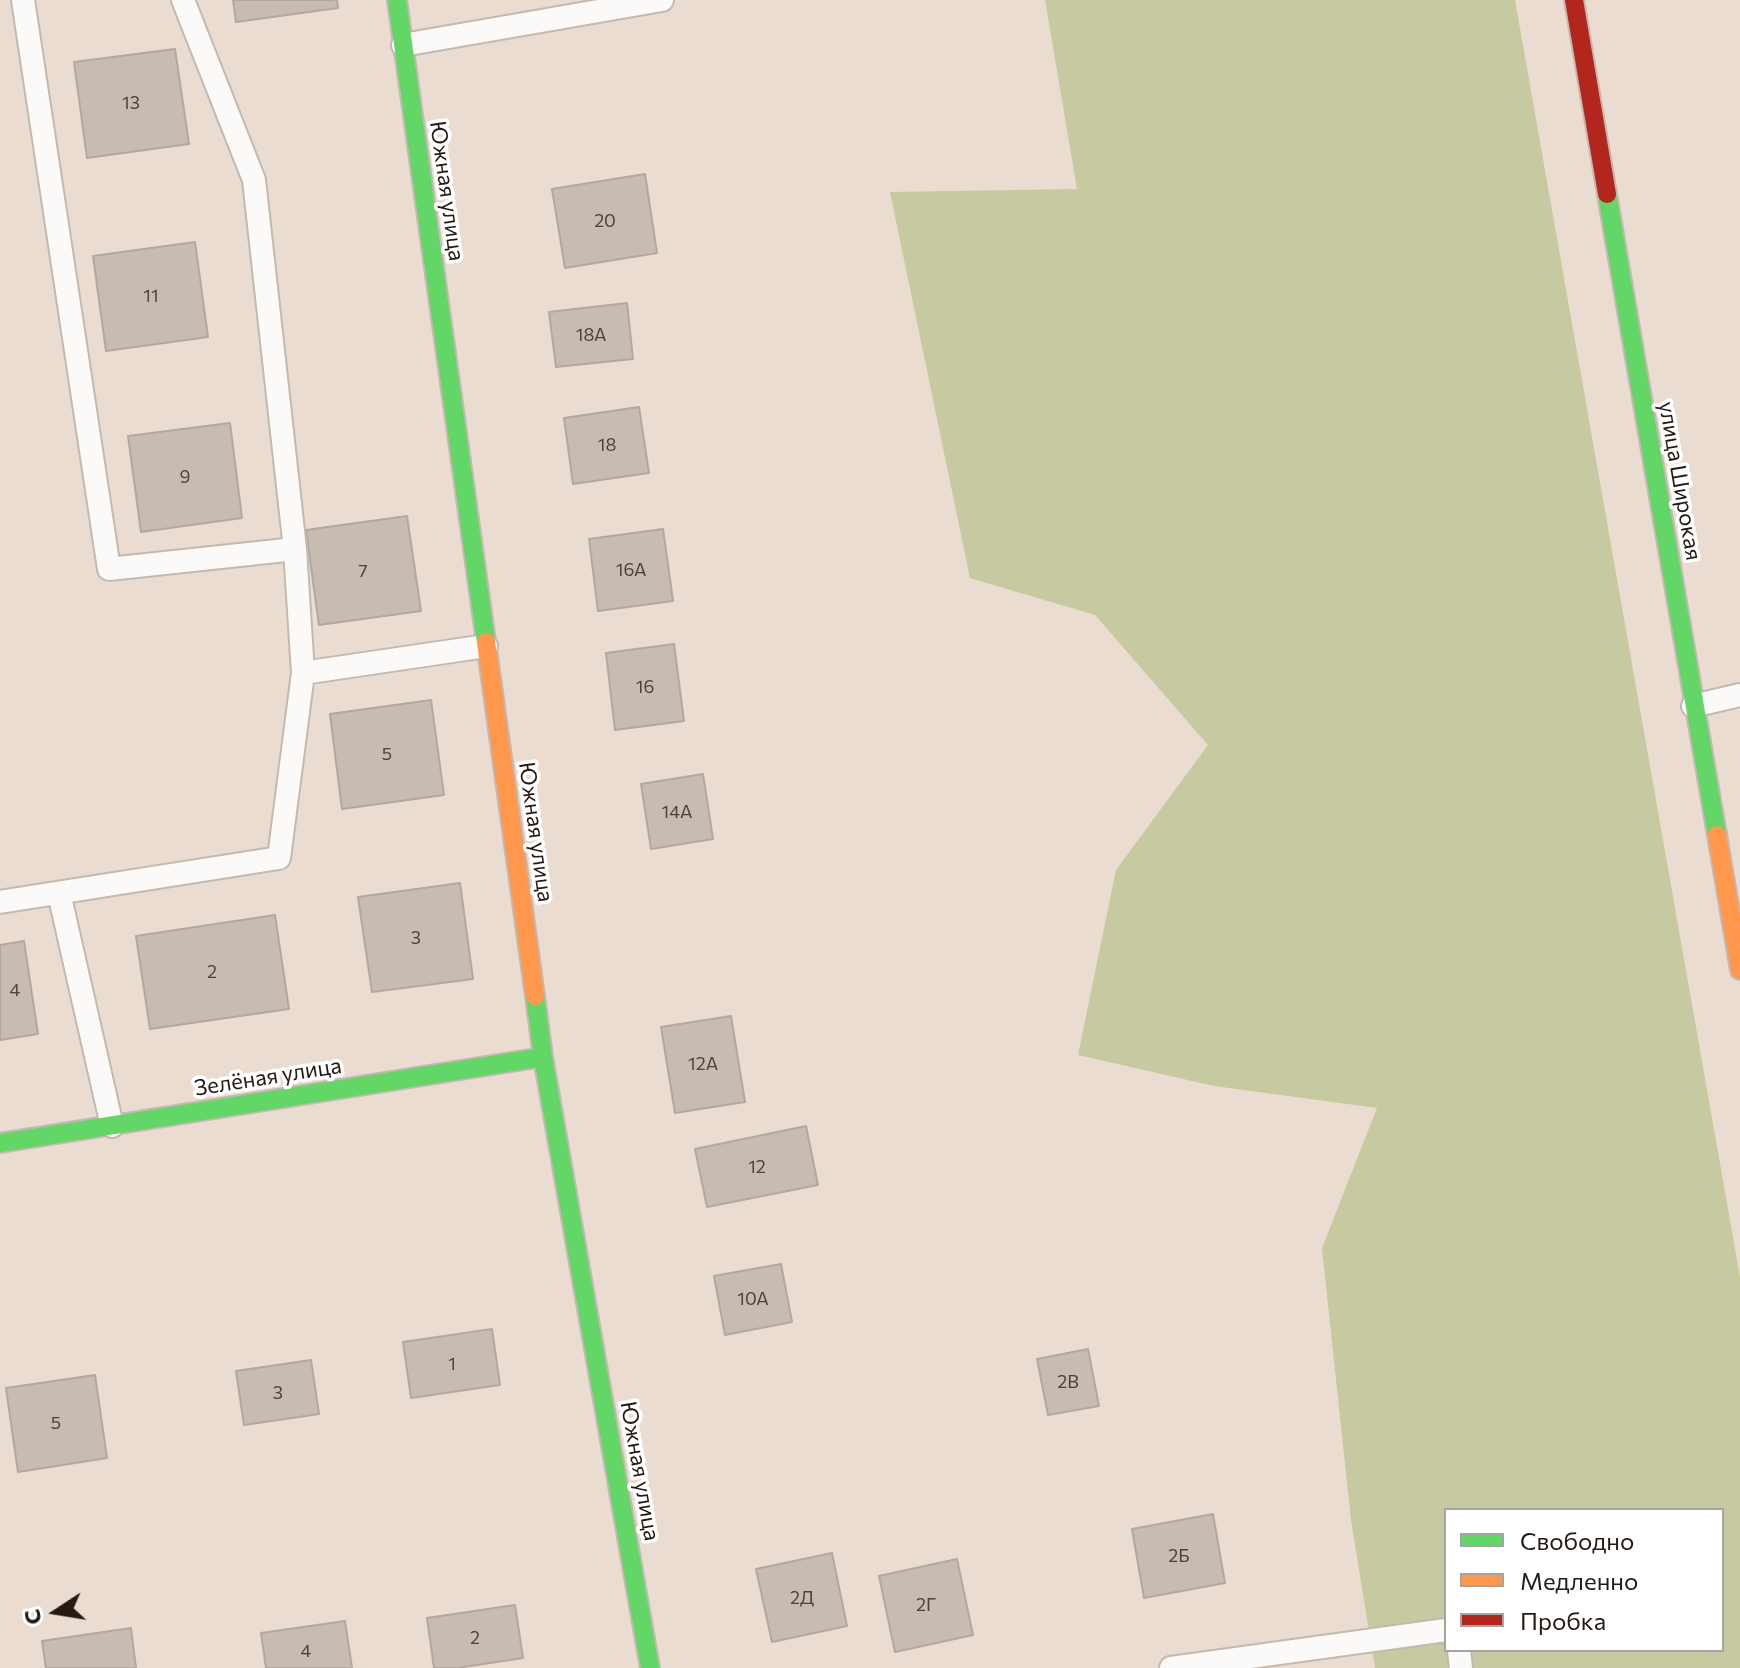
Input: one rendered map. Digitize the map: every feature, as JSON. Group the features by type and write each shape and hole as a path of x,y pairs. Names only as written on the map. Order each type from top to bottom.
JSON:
{"street":[{"name":"Южная улица","path":"397,0 543,1057 650,1668"},
{"name":"улица Широкая","path":"1574,0 1740,970"},
{"name":"Зелёная улица","path":"0,1143 543,1057"}],"lane":[{"path":"23,0 109,569 295,549"},
{"path":"0,902 279,858 303,673 295,549 254,180 183,0"},
{"path":"403,45 662,0"},
{"path":"303,673 486,646"},
{"path":"1693,706 1740,695"},
{"path":"59,893 112,1126"},
{"path":"1171,1668 1444,1630"}],"green space":[{"path":"1045,0 1515,0 1740,1277 1740,1668 1375,1668 1351,1520 1322,1248 1377,1108 1214,1086 1078,1055 1116,870 1208,745 1095,615 970,578 890,192 1077,189"}],"building":[{"path":"233,0 337,0 338,8 236,22"},
{"path":"175,49 189,144 87,158 74,62"},
{"path":"645,174 657,253 565,268 552,189"},
{"path":"195,242 208,337 106,351 93,256"},
{"path":"627,303 633,359 556,367 549,312"},
{"path":"639,407 649,473 573,484 564,418"},
{"path":"230,423 242,518 141,532 128,436"},
{"path":"407,516 421,611 319,625 306,530"},
{"path":"663,529 673,601 598,611 589,539"},
{"path":"674,644 684,721 615,730 606,653"},
{"path":"431,700 444,795 342,809 330,714"},
{"path":"703,774 713,839 651,849 641,784"},
{"path":"460,883 473,979 372,992 358,897"},
{"path":"275,915 289,1009 150,1029 136,936"},
{"path":"24,941 38,1034 0,1040 0,945"},
{"path":"731,1016 745,1102 675,1113 661,1027"},
{"path":"806,1126 818,1185 707,1207 695,1149"},
{"path":"781,1264 792,1322 725,1335 714,1276"},
{"path":"492,1329 500,1385 411,1398 403,1342"},
{"path":"1088,1349 1099,1406 1048,1415 1037,1359"},
{"path":"311,1360 319,1414 244,1425 236,1371"},
{"path":"95,1375 107,1458 18,1472 6,1388"},
{"path":"1213,1514 1225,1583 1144,1598 1132,1529"},
{"path":"832,1553 847,1626 772,1642 756,1569"},
{"path":"957,1559 973,1635 895,1652 879,1576"},
{"path":"515,1605 523,1658 457,1668 434,1668 427,1618"},
{"path":"345,1621 352,1668 266,1668 261,1633"},
{"path":"131,1628 136,1668 46,1668 42,1641"}],"traffic: fast":[{"path":"397,0 486,642"},
{"path":"1607,194 1717,835"},
{"path":"535,996 543,1057 650,1668"},
{"path":"0,1143 543,1057"}],"traffic: slow":[{"path":"486,642 535,996"},
{"path":"1717,835 1740,970"}],"traffic: jam":[{"path":"1574,0 1607,194"}]}
